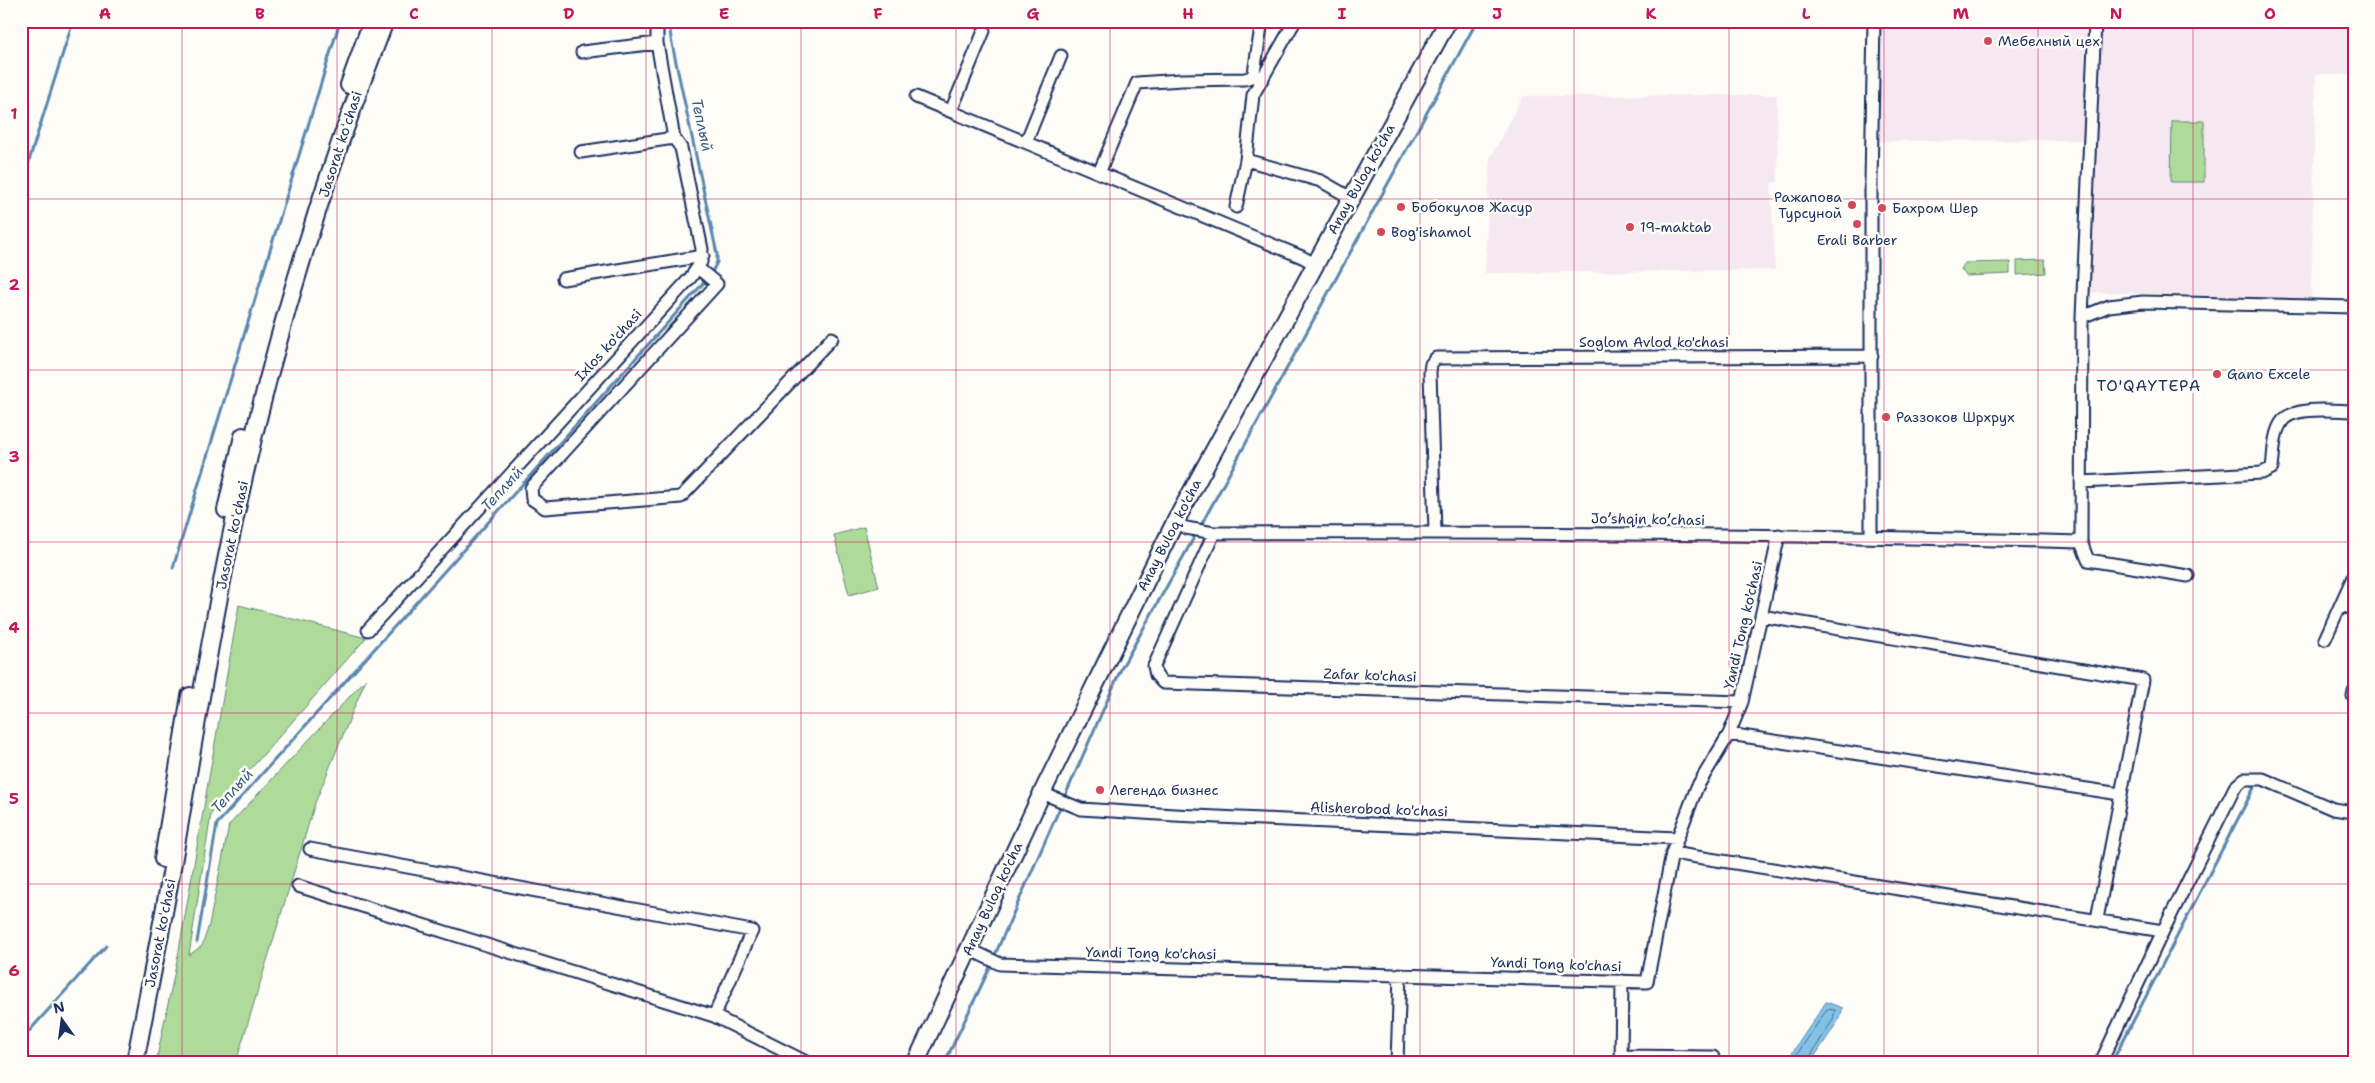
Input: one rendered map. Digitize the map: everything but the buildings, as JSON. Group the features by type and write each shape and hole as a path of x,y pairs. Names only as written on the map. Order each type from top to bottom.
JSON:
{"main road":[{"name":"Jasorat koʻchasi","path":"124,1062 161,873 205,607 232,480 270,334 336,120 372,21"},
{"name":"Jasorat koʻchasi","path":"135,1062 176,849 211,635 232,529 261,409 338,144 385,21"},
{"name":"Anay Buloq ko'cha","path":"916,1062 974,952 1047,795 1180,525 1315,264 1448,21"}],"street":[{"name":"Ixlos ko'chasi","path":"368,630 698,268 702,256 702,243 681,148 674,138 657,43 657,21"},
{"path":"1099,172 1137,83 1246,79 1251,77 1254,73 1262,21"},
{"path":"1236,207 1246,160 1253,95 1295,21"},
{"path":"1871,536 1874,21"},
{"path":"2095,21 2082,317 2081,542 2088,560 2188,576"},
{"path":"951,111 984,31"},
{"path":"582,52 657,43"},
{"path":"1026,142 1061,56"},
{"path":"916,97 1315,264"},
{"path":"581,152 674,138"},
{"path":"1246,160 1321,180 1351,198"},
{"path":"563,279 702,256"},
{"path":"698,268 717,284 531,488 532,499 545,508 681,496 832,338"},
{"path":"2082,317 2109,306 2142,302 2354,307"},
{"name":"Soglom Avlod ko'chasi","path":"1435,532 1430,372 1431,364 1436,358 1872,356"},
{"path":"2081,482 2262,473 2272,468 2276,435 2281,421 2295,411 2354,411"},
{"name":"Joʼshqin koʼchasi","path":"1180,525 1214,533 1435,532 1871,536 2081,542"},
{"name":"Zafar ko'chasi","path":"1214,533 1154,666 1156,675 1164,683 1742,702"},
{"name":"Yandi Tong ko'chasi","path":"974,952 995,963 1647,982 1672,853 1697,787 1729,734 1742,702 1779,536"},
{"path":"2325,639 2354,575"},
{"path":"2341,606 2354,608"},
{"path":"1761,616 2143,680 2097,919"},
{"path":"1729,734 2120,794"},
{"path":"2101,1062 2163,931 2235,787 2244,780 2263,779 2333,809 2354,812"},
{"name":"Alisherobod ko'chasi","path":"1047,795 1081,809 1677,838"},
{"path":"310,849 752,931 714,1016"},
{"path":"1672,853 2163,931"},
{"path":"298,886 714,1016 806,1062"},
{"path":"1397,1062 1400,974"},
{"path":"1622,981 1621,1059 1713,1058"}],"shaded area":[{"path":"1880,21 2086,21 2084,140 1878,141"},
{"path":"2099,21 2354,21 2354,75 2316,74 2311,299 2089,292"},
{"name":"19-maktab","path":"1777,95 1778,182 1771,183 1775,270 1485,273 1490,159 1523,96"}],"green space":[{"path":"2172,121 2204,121 2204,182 2171,182"},
{"path":"2045,260 2046,273 2017,275 2017,261"},
{"path":"2010,262 2010,274 1966,276 1961,269 1965,263"},
{"path":"864,527 879,587 849,595 834,535"},
{"path":"239,605 366,638 211,814 189,955 202,946 209,925 229,825 366,679 315,803 236,1062 156,1062 178,956"}],"water":[{"path":"1826,1002 1843,1008 1838,1021 1811,1062 1786,1062"}],"waterway":[{"path":"21,186 73,21"},
{"path":"173,568 340,21"},
{"name":"Теплый","path":"669,21 671,39 717,254 717,262 711,274"},
{"path":"1200,527 1477,21"},
{"name":"Теплый","path":"197,942 217,824 707,279"},
{"path":"994,957 1122,667 1197,532"},
{"path":"2112,1062 2257,782"},
{"name":"Теплый","path":"21,1040 106,946"},
{"path":"945,1062 992,963"}],"place":[{"name":"Мебелный цех","path":"1988,41"},
{"name":"Ражапова Турсуной","path":"1852,205"},
{"name":"Бобокулов Жасур","path":"1401,207"},
{"name":"Бахром Шер","path":"1882,208"},
{"name":"Erali Barber","path":"1857,224"},
{"name":"19-maktab","path":"1630,227"},
{"name":"Bog'ishamol","path":"1381,232"},
{"name":"Gano Excele","path":"2217,374"},
{"name":"Раззоков Шрхрух","path":"1886,417"},
{"name":"Легенда бизнес","path":"1100,790"}],"district":[{"name":"TO'QAYTEPA","path":"2149,385"}]}
